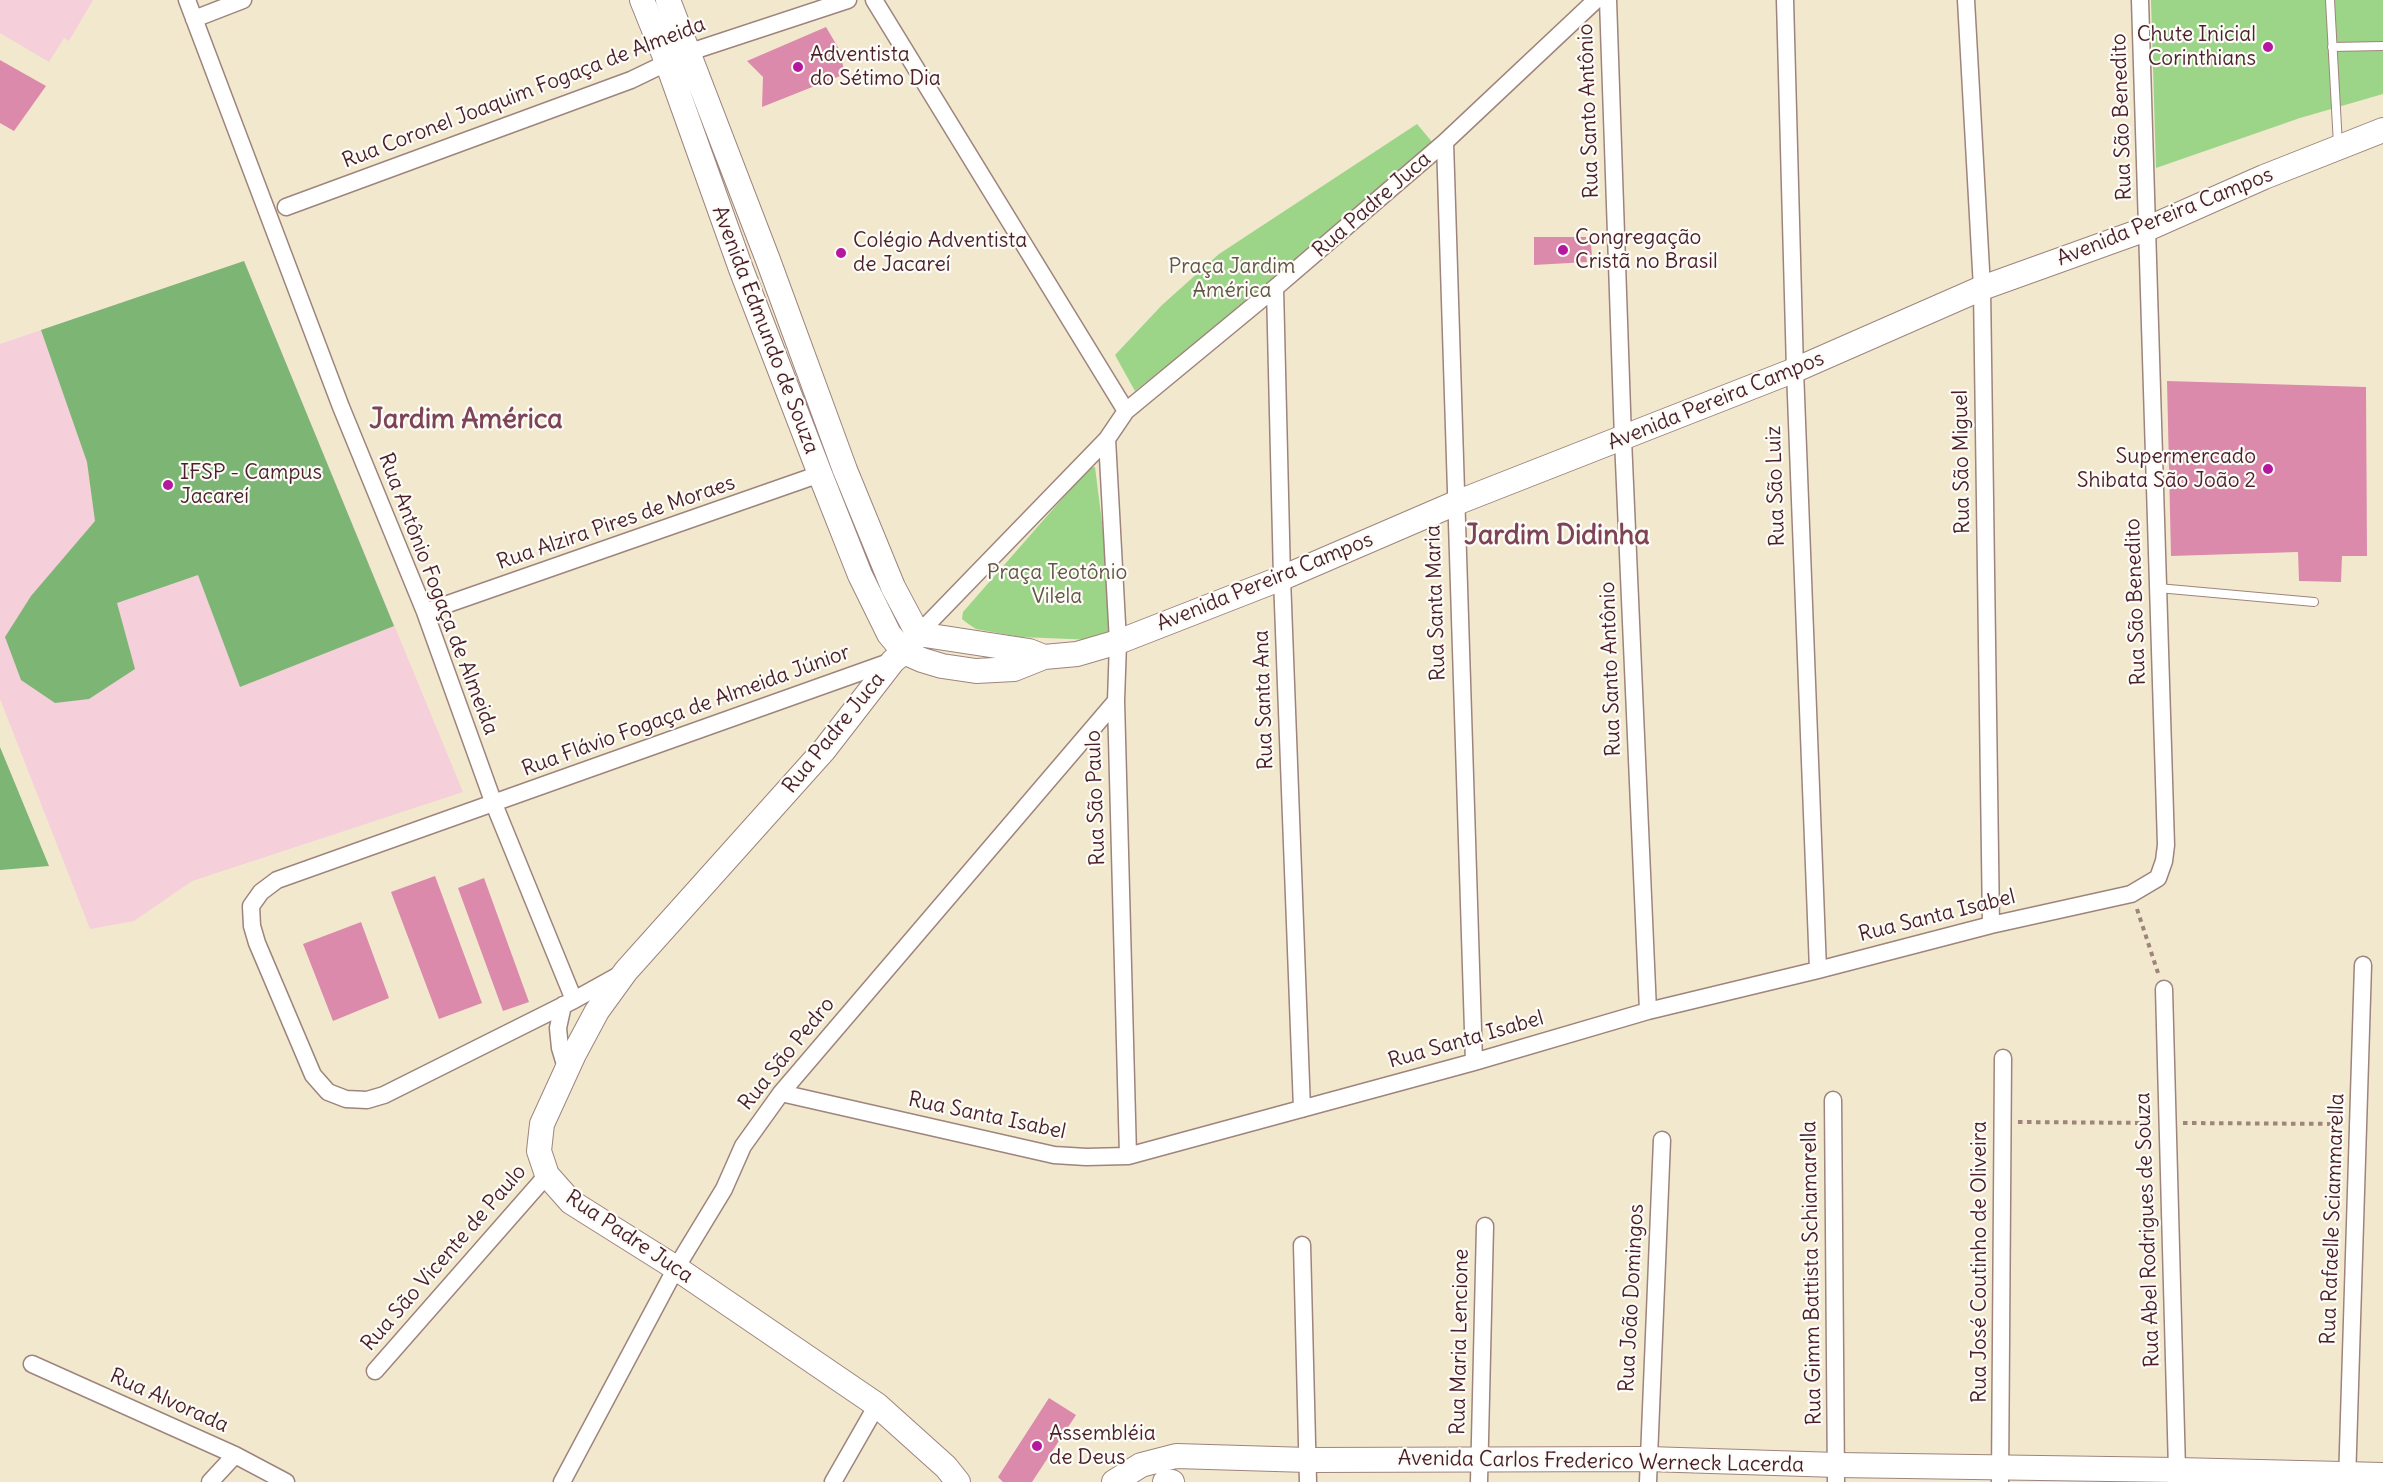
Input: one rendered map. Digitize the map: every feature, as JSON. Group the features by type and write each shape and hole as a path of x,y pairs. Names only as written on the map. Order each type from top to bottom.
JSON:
{"main road":[{"name":"Avenida Edmundo de Souza","path":"642,0 677,57 768,260 845,470 892,586 905,649"},
{"name":"Avenida Edmundo de Souza","path":"668,0 677,57 741,269 861,575 889,634 905,649"},
{"name":"Avenida Pereira Campos","path":"905,649 942,666 976,671 1014,669 1044,657 1077,654 1118,642 1282,578 1456,503 1795,370 1982,288 2149,228 2244,185 2383,130"},
{"name":"Rua Padre Juca","path":"905,649 824,750 626,971 597,1011 567,1071 542,1124 539,1151 547,1175 571,1202 676,1268 877,1406 946,1467 958,1482"},
{"name":"Avenida Carlos Frederico Werneck Lacerda","path":"1114,1482 1141,1465 1176,1456 1308,1471 1648,1470 1837,1474 2347,1478 2383,1475"},
{"path":"1165,1482 1172,1482"}],"street":[{"name":"Rua Antônio Fogaça de Almeida","path":"188,0 341,407 426,612 494,804 569,1003"},
{"path":"194,19 243,0"},
{"name":"Rua Coronel Joaquim Fogaça de Almeida","path":"286,207 631,80 677,57 848,0"},
{"path":"874,0 1125,411"},
{"name":"Rua Padre Juca","path":"905,649 1107,440 1125,411 1275,288 1445,142 1596,0"},
{"name":"Rua Santo Antônio","path":"1608,0 1623,439 1648,1011"},
{"name":"Rua São Luiz","path":"1785,0 1795,370 1818,970"},
{"name":"Rua São Miguel","path":"1966,0 1982,288 1990,925"},
{"name":"Rua São Benedito","path":"2140,0 2149,228 2166,845 2164,861 2158,878"},
{"name":"Rua Santa Maria","path":"1445,142 1474,1062"},
{"name":"Rua Santa Ana","path":"1275,288 1282,578 1302,1109"},
{"name":"Rua São Paulo","path":"1107,440 1118,642 1116,701 1128,1156"},
{"name":"Rua Alzira Pires de Moraes","path":"426,612 820,474"},
{"name":"Rua Flávio Fogaça de Almeida Júnior","path":"569,1003 384,1095 367,1100 345,1099 328,1092 313,1075 256,943 251,906 261,892 277,880 494,804 905,649"},
{"name":"Rua São Pedro","path":"562,1482 676,1268 724,1189 743,1146 781,1093 1116,701"},
{"name":"Rua Santa Isabel","path":"781,1093 1054,1155 1128,1156 1474,1062 1648,1011 1990,925 2132,894 2158,878"},
{"name":"Rua Rafaelle Sciammarella","path":"2347,1478 2363,965"},
{"path":"567,1071 560,1048 558,1028 569,1003 626,971"},
{"name":"Rua Abel Rodrigues de Souza","path":"2164,989 2176,1476"},
{"name":"Rua José Coutinho de Oliveira","path":"2000,1474 2003,1058"},
{"name":"Rua Gimm Battista Schiamarella","path":"1833,1100 1837,1474"},
{"name":"Rua João Domingos","path":"1648,1470 1662,1140"},
{"name":"Rua São Vicente de Paulo","path":"375,1371 547,1175"},
{"name":"Rua Maria Lencione","path":"1480,1471 1485,1226"},
{"path":"1302,1245 1308,1471"},
{"name":"Rua Alvorada","path":"32,1364 235,1455 286,1482"},
{"path":"833,1482 877,1406"},
{"path":"210,1482 235,1455"}],"lane":[{"path":"2330,0 2338,148"},
{"path":"2332,46 2383,46"},
{"path":"2158,588 2314,602"}],"path":[{"path":"2132,894 2164,989"},
{"path":"2004,1122 2358,1124"}],"shaded area":[{"path":"0,0 93,0 69,41 64,38 49,62 0,33"},
{"name":"IFSP - Campus Jacareí","path":"244,261 463,792 192,881 134,921 90,929 0,699 0,344"}],"green space":[{"name":"Chute Inicial Corinthians","path":"2151,0 2383,0 2383,94 2300,118 2156,168"},
{"name":"Praça Jardim América","path":"1417,124 1433,143 1279,277 1135,391 1115,355 1162,305 1219,254"},
{"path":"244,261 394,626 240,687 198,575 117,603 135,669 89,699 55,703 21,680 5,637 31,596 95,521 87,462 41,330"},
{"name":"Praça Teotônio Vilela","path":"1095,467 1114,618 1108,632 1095,640 1020,637 976,629 962,619 963,612 1089,468"},
{"path":"0,747 49,866 0,870"}],"building":[{"name":"Adventista do Sétimo Dia","path":"826,27 839,49 845,74 762,107 763,77 747,61"},
{"path":"0,60 46,86 14,131 0,123"},
{"name":"Congregação Cristã no Brasil","path":"1534,237 1586,237 1586,244 1591,244 1592,256 1586,256 1587,262 1534,265"},
{"name":"Supermercado Shibata São João 2","path":"2167,381 2366,387 2367,556 2342,556 2341,582 2299,581 2298,552 2171,556"},
{"path":"435,876 482,1003 439,1019 391,892"},
{"path":"484,878 529,1002 503,1011 458,888"},
{"path":"361,922 389,998 333,1021 303,944"},
{"name":"Assembléia de Deus","path":"1049,1398 1076,1415 1032,1482 1003,1482 998,1477"}],"place":[{"name":"Chute Inicial Corinthians","path":"2268,47"},
{"name":"Adventista do Sétimo Dia","path":"798,67"},
{"name":"Congregação Cristã no Brasil","path":"1563,250"},
{"name":"Colégio Adventista de Jacareí","path":"841,253"},
{"name":"Supermercado Shibata São João 2","path":"2268,469"},
{"name":"IFSP - Campus Jacareí","path":"168,485"},
{"name":"Assembléia de Deus","path":"1037,1446"}],"district":[{"name":"Jardim América","path":"466,420"},
{"name":"Jardim Didinha","path":"1557,536"}]}
